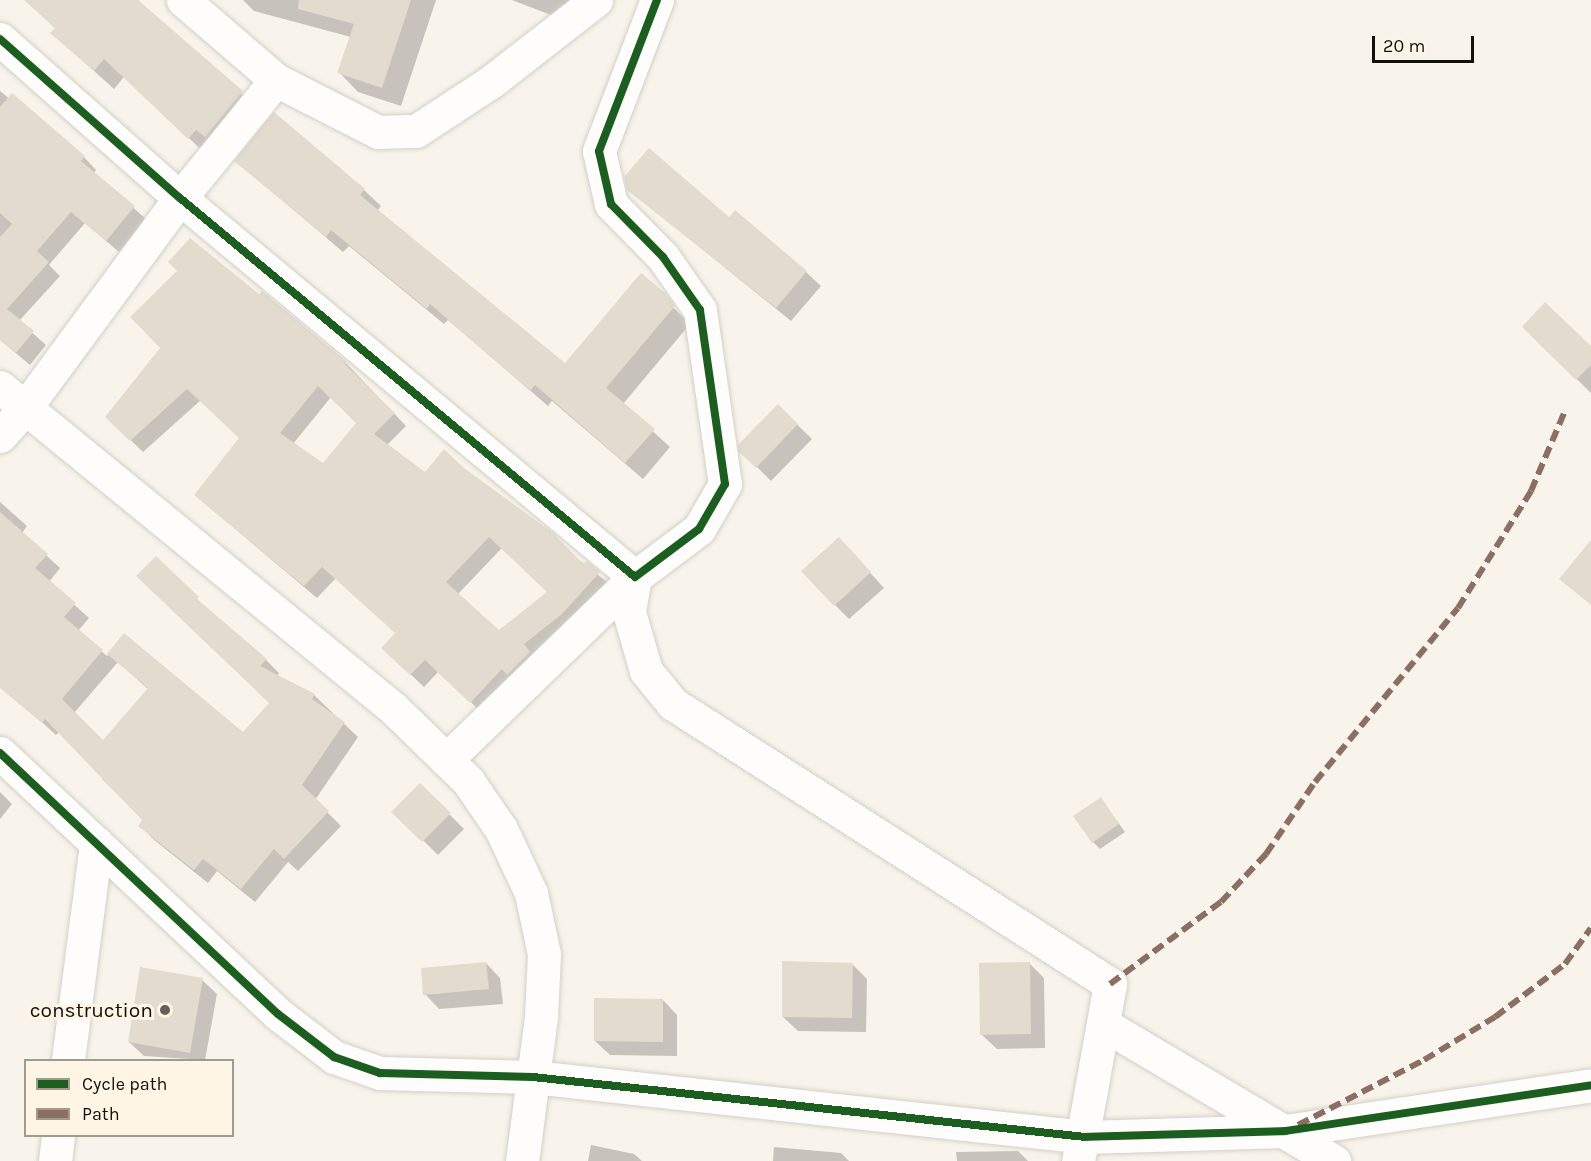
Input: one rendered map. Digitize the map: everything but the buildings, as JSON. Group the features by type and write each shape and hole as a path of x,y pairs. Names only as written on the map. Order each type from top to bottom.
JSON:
{"street":[{"path":"183,0 276,80 378,132 416,131 492,81 596,0"},
{"path":"446,760 635,577 699,529 725,484 700,310 663,257 611,204 599,151 657,0"},
{"path":"0,39 180,198 635,577"},
{"path":"0,436 25,408 180,198 276,80"},
{"path":"0,387 393,708 468,782 501,829 531,893 543,954 533,1077 522,1161"},
{"path":"635,577 629,612 646,671 673,704 1110,984 1081,1149"},
{"path":"0,753 278,1014 334,1057 380,1073 533,1077 1081,1149 1285,1131 1591,1085"},
{"path":"68,1059 96,843"},
{"path":"1103,1024 1334,1161"},
{"path":"55,1161 58,1137"}],"marked path":[{"path":"1110,984 1221,902 1266,854 1315,782 1458,608 1531,491 1565,411"},
{"path":"1298,1125 1424,1060 1495,1017 1565,964 1591,928"}],"cycle path":[{"path":"0,39 180,198 635,577 699,529 725,484 700,310 663,257 611,204 599,151 657,0"},
{"path":"0,753 278,1014 334,1057 380,1073 533,1077 1085,1137 1285,1131 1591,1085"}],"place":[{"name":"construction","path":"165,1010"}]}
